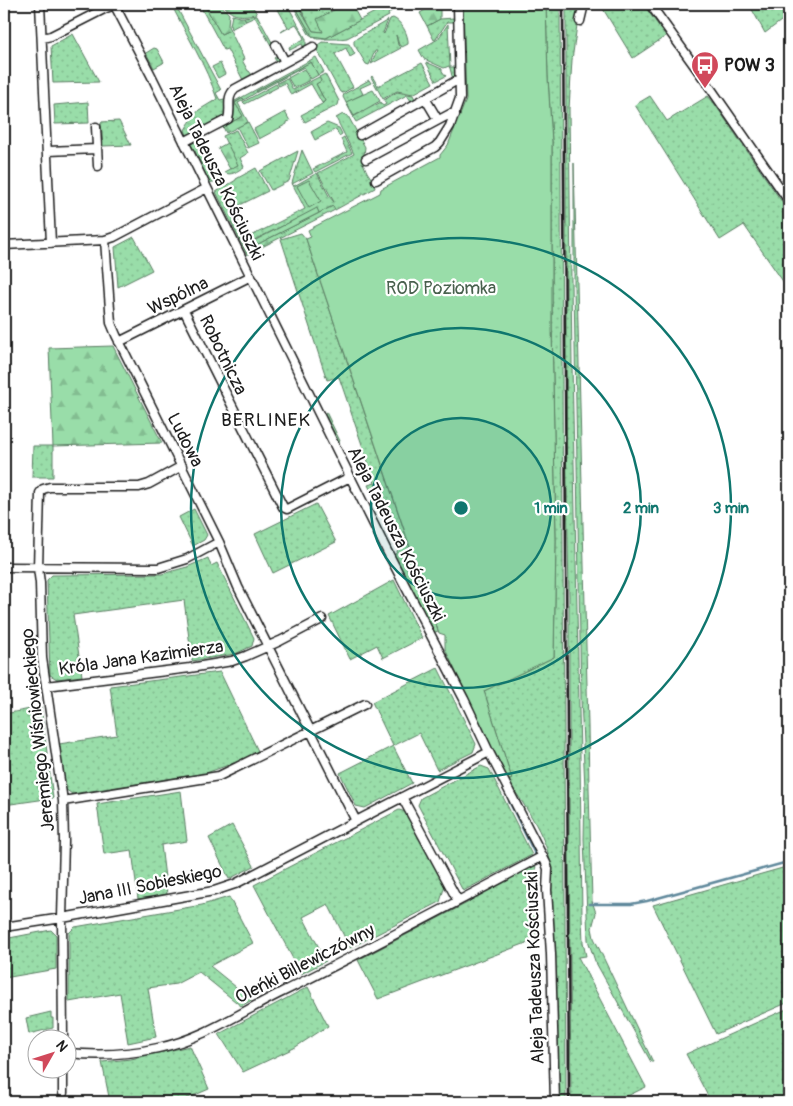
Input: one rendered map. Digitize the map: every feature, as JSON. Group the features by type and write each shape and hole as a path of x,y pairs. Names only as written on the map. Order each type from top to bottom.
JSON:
{"street":[{"path":"40,4 51,243"},
{"path":"42,38 51,36 116,4"},
{"name":"Aleja Tadeusza Kościuszki","path":"116,4 350,477 543,856 548,869 547,890 552,964 555,1102"},
{"path":"376,180 437,145 450,126 460,98 458,4"},
{"path":"580,21 584,4"},
{"path":"650,4 789,201"},
{"path":"276,45 284,62"},
{"path":"184,142 228,119 230,115 229,99 232,92 313,47"},
{"path":"360,135 454,82 459,81"},
{"path":"426,98 438,120"},
{"path":"366,158 450,114 455,115"},
{"path":"96,127 98,166"},
{"path":"48,151 97,149"},
{"path":"4,246 106,240 207,188"},
{"name":"Ludowa","path":"106,240 112,323 119,342 219,542 238,587 356,821"},
{"name":"Wspólna","path":"119,342 251,276"},
{"name":"Robotnicza","path":"184,310 283,507 287,509 350,477"},
{"name":"Jeremiego Wiśniowieckiego","path":"63,1028 63,801 42,658 38,568 39,497 43,489 50,487 138,487 149,484 182,466"},
{"path":"4,567 158,568 186,559 219,542"},
{"path":"268,646 322,619"},
{"name":"Króla Jana Kazimierza","path":"46,686 222,663 246,656 268,646"},
{"path":"63,801 219,776 365,704"},
{"name":"Jana III Sobieskiego","path":"4,927 214,891 235,884 489,752"},
{"path":"402,797 458,901"},
{"name":"Oleńki Billewiczówny","path":"78,1054 106,1055 126,1053 158,1048 190,1039 215,1028 543,856"},
{"path":"63,1078 63,1093"}],"green space":[{"path":"171,4 175,4 221,90 216,93 220,100 224,99 225,102 224,118 187,135 185,130 199,110 217,99 202,62"},
{"path":"199,4 204,4 221,34 230,30 244,59 242,60 252,75 243,80 227,49 224,50"},
{"path":"204,4 220,4 229,14 228,26 230,30 221,34"},
{"path":"223,4 251,4 257,14 237,15 230,12"},
{"path":"275,4 287,4 306,39 304,48 302,44 290,50 289,47 304,39 296,24 281,32 288,27"},
{"path":"292,4 294,4 312,36 309,34"},
{"path":"294,4 297,4 313,31 323,32 317,19 345,4 361,5 354,9 360,20 326,38 312,36"},
{"path":"298,4 327,4 331,12 318,20 324,32 313,31"},
{"path":"393,4 392,10 388,14 389,16 347,38 317,39 312,36 326,38"},
{"path":"429,4 440,4 440,19 427,26 420,13 430,7"},
{"name":"ROD Poziomka","path":"463,4 546,4 552,142 552,326 556,541 554,657 484,691 512,779 508,781 445,649 445,635 439,633 306,239 311,237 308,230 380,193 381,189 440,157 448,145 466,100"},
{"path":"546,4 560,4 566,1102 557,1102 551,897 552,873 550,860 542,836 508,781 512,779 484,691 554,657 556,541 552,326 552,142"},
{"path":"566,4 580,4 572,60 569,109 582,917 583,942 586,956 578,957 646,1087 615,1102 571,1102 569,596 566,431"},
{"path":"600,4 643,4 666,36 633,58"},
{"path":"749,4 789,4 789,15 765,33"},
{"path":"232,15 244,17 246,21 231,29"},
{"path":"257,15 279,55 280,60 277,62 274,58 277,56 255,17 246,21 244,17"},
{"path":"393,18 404,29 408,44 402,47 399,45 396,35 398,45 401,48 371,64 377,51 375,51 369,65 366,64 354,44 354,40 388,20 384,34 390,19"},
{"path":"454,18 454,22 447,22 434,40 427,26 440,19"},
{"path":"448,24 450,67 456,67 456,74 453,79 449,66 444,68 424,59 419,50 438,39"},
{"path":"73,34 99,82 53,83 51,46"},
{"path":"322,42 349,44 355,54 350,57 346,48 335,54 353,87 343,93 340,92 317,50 318,45"},
{"path":"154,48 157,49 164,62 154,68 146,53"},
{"path":"316,57 324,72 318,75 311,62 244,100 243,98 236,102 243,116 223,127 233,119 235,101"},
{"path":"311,62 318,75 311,79 304,67 256,91"},
{"path":"426,62 442,69 446,76 436,81"},
{"path":"220,63 225,74 218,78 212,67"},
{"path":"422,63 433,83 413,94 397,91 383,99 372,76 378,86"},
{"path":"304,69 310,80 294,88 288,78"},
{"path":"325,74 339,101 338,105 305,122 301,115 325,101 316,84 321,81 319,77"},
{"path":"319,77 321,81 316,84 325,101 322,103 311,84 291,95 285,83 279,86 277,83 287,78 293,90"},
{"path":"369,80 371,83 360,88 363,94 347,102 353,116 343,97 344,94"},
{"path":"276,84 278,87 245,104 243,102"},
{"path":"373,90 380,101 354,116 346,102"},
{"path":"397,92 413,95 415,99 411,101 407,95 356,122 353,117 381,102 383,106 386,104 384,100"},
{"path":"650,96 667,121 708,96 714,103 789,212 789,290 744,225 720,240 635,105"},
{"path":"243,98 244,100 238,103 248,122 226,133 223,127 243,116 235,103"},
{"path":"88,102 89,123 55,124 54,105"},
{"path":"285,112 290,121 259,139 254,129"},
{"path":"343,114 348,116 365,147 363,163 375,188 335,210 333,206 319,213 317,209 250,242 252,247 248,249 250,253 247,255 216,192 256,168 268,191 232,209 247,238 305,209 293,185 317,173 334,202 318,173 354,154 336,118"},
{"path":"119,121 131,145 103,146 101,122"},
{"path":"248,122 259,143 248,148 237,127"},
{"path":"327,123 339,128 342,134 339,136 336,129 315,140 311,132"},
{"path":"236,130 248,153 240,158 244,167 229,174 224,172 237,165 223,136"},
{"path":"344,137 352,153 315,172 313,169 347,152 341,139"},
{"path":"198,138 202,146 198,149 213,177 218,175 218,179 214,182 209,182 190,144 190,142"},
{"path":"227,143 238,165 230,169 218,148"},
{"path":"302,150 313,173 292,183"},
{"path":"298,151 289,181 271,190 260,171"},
{"path":"574,163 592,901 596,913 592,928 594,938 653,1062 651,1062 595,961 588,940 581,699 574,287"},
{"path":"309,180 321,201 309,208 297,186"},
{"path":"333,206 335,210 250,253 248,249"},
{"path":"317,208 319,213 252,247 250,243"},
{"path":"4,210 8,210 9,237 4,237"},
{"path":"301,233 306,239 438,631 433,633 394,556 398,550 389,531 391,530 339,377 327,380 281,239"},
{"path":"134,237 152,270 118,287 115,247"},
{"path":"113,346 162,443 53,446 49,348"},
{"path":"326,412 340,441 337,443 323,414"},
{"path":"33,446 53,446 53,477 32,477"},
{"path":"375,483 391,530 368,485"},
{"path":"316,504 336,542 273,573 255,534"},
{"path":"194,509 207,535 204,540 193,546 179,517"},
{"path":"208,558 211,566 217,563 254,638 252,646 235,654 192,661 184,600 73,615 82,676 57,679 50,675 47,580 52,575 162,574 187,567"},
{"path":"394,580 422,638 383,658 377,645 350,659 329,616"},
{"path":"438,668 476,744 473,752 437,770 419,733 393,746 372,702"},
{"path":"220,672 258,751 234,763 206,773 72,794 65,789 59,744 117,735 110,686"},
{"path":"41,707 53,798 4,805 4,714"},
{"path":"393,746 412,783 365,808 356,806 340,773"},
{"path":"481,766 489,769 532,855 463,891 418,805 421,798"},
{"path":"181,791 187,841 161,845 167,894 138,899 132,850 104,854 97,804"},
{"path":"399,810 406,812 445,885 440,902 350,948 328,904 303,917 326,961 301,974 254,885"},
{"path":"232,825 254,866 229,879 209,838"},
{"path":"535,863 538,882 536,900 537,939 378,999 358,960 469,902 477,894"},
{"path":"789,865 789,1002 716,1034 653,905"},
{"path":"229,897 253,943 210,966 252,1000 241,1006 199,972 176,984 148,988 156,1037 128,1043 120,993 69,1002 69,933 75,927 202,905"},
{"path":"51,930 56,935 56,969 4,978 4,939"},
{"path":"308,987 328,1026 294,1048 243,1072 219,1034"},
{"path":"789,1008 789,1102 711,1102 686,1054"},
{"path":"51,1012 53,1028 28,1029 26,1018"},
{"path":"190,1046 209,1089 179,1102 110,1102 102,1062 131,1059"}],"waterway":[{"path":"761,168 789,208"},
{"path":"509,801 535,854"},
{"path":"589,904 631,904 647,901 784,863 789,859"}],"railway":[{"path":"563,4 569,1102"}],"place":[{"name":"POW 3","path":"705,89"}],"district":[{"name":"BERLINEK","path":"266,420"}]}
